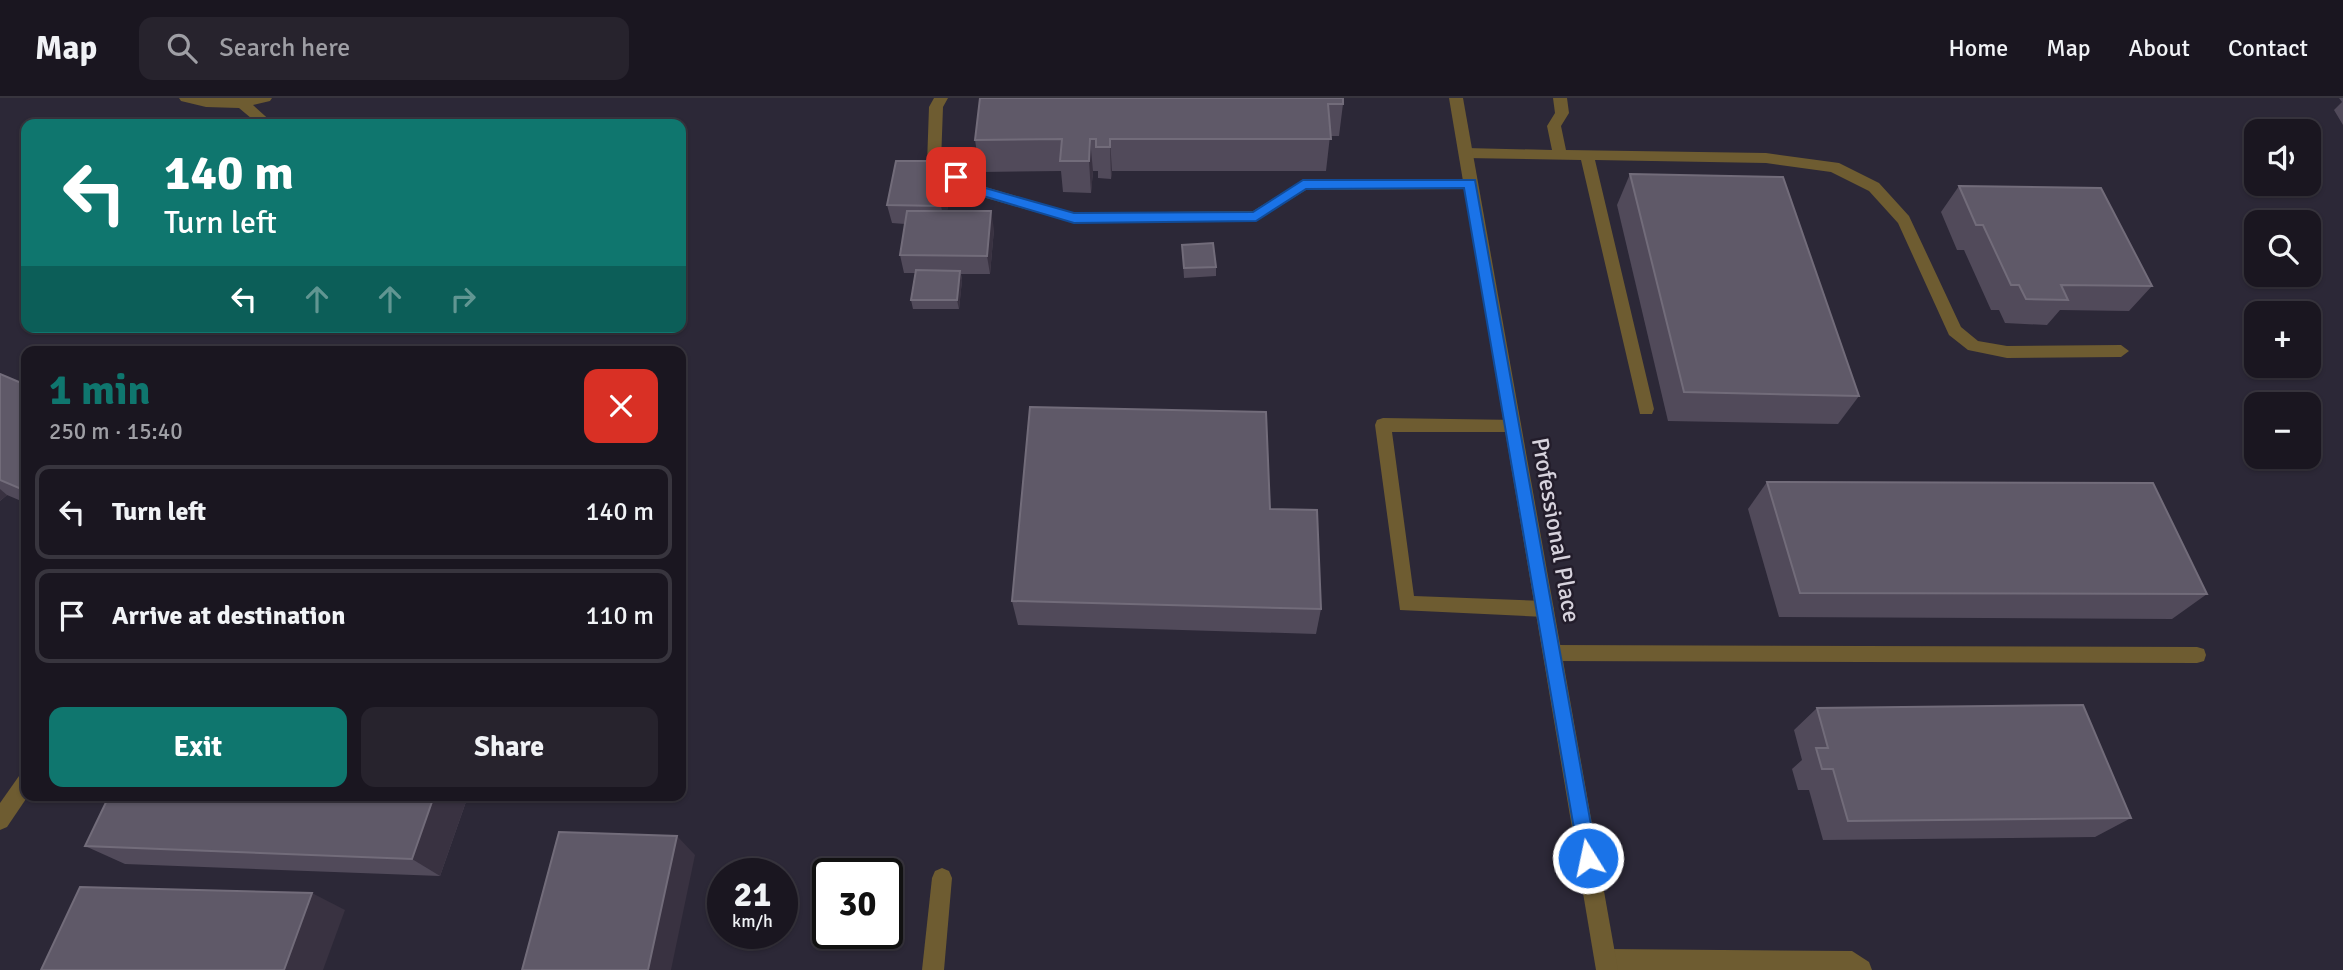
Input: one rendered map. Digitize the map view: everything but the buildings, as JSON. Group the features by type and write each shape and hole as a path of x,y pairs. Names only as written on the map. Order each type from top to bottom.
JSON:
{"street":[{"path":"186,98 203,104 243,104 265,98"},
{"path":"941,98 936,107 934,164 977,190 1074,218 1256,216 1303,185 1470,184"},
{"name":"Professional Place","path":"1456,98 1607,965"},
{"path":"1560,98 1562,113 1553,126 1560,154"},
{"path":"243,104 261,119"},
{"path":"1466,153 1766,159 1833,167 1874,187 1904,220 1955,331 1974,346 2007,352 2121,351"},
{"path":"1587,155 1646,409"},
{"path":"1513,425 1383,425 1406,604 1545,609"},
{"path":"1553,653 2197,655"},
{"path":"0,820 21,790"},
{"path":"933,970 942,878"},
{"path":"1607,965 1852,962 1861,970"}],"shaded area":[{"path":"0,98 2343,98 2343,970 0,970"}],"route":[{"path":"956,177 977,190 1074,218 1256,216 1303,185 1470,184 1588,858"}]}
